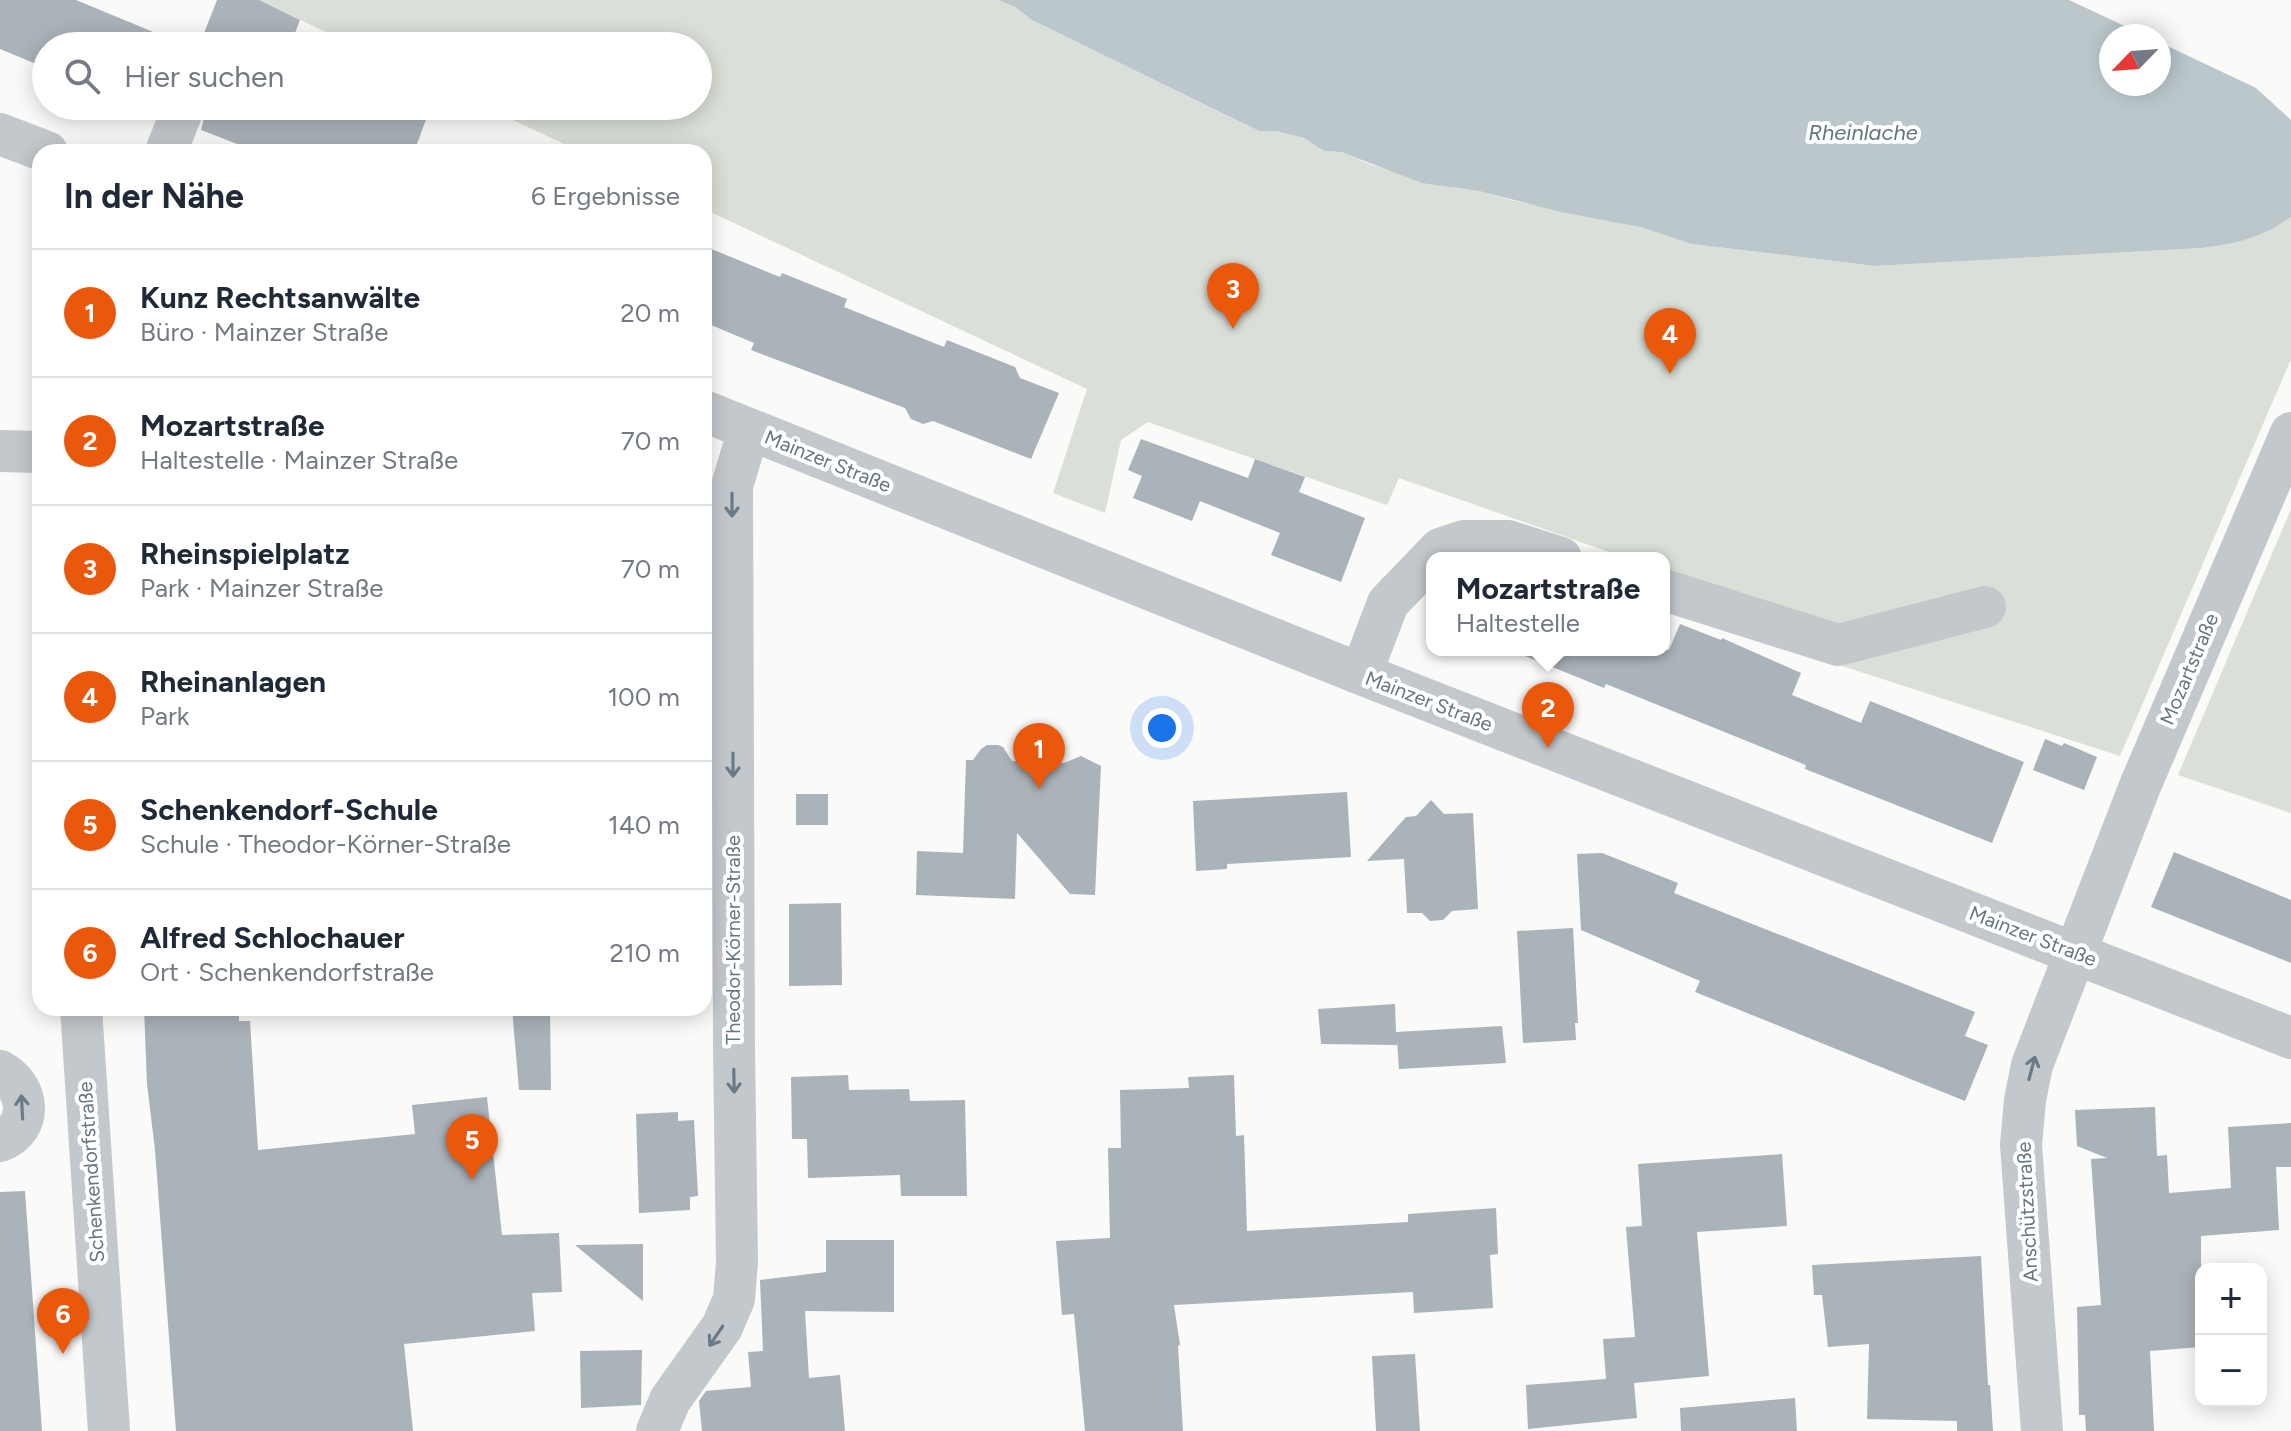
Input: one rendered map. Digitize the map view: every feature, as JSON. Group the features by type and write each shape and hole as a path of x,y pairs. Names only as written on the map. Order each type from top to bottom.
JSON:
{"street":[{"path":"169,144 179,120"},
{"path":"0,134 32,146"},
{"name":"Mainzer Straße","path":"712,414 1361,674 2291,1038"},
{"name":"Theodor-Körner-Straße","path":"657,1431 670,1400 722,1327 734,1299 737,1262 733,1033 732,486 749,429"},
{"name":"Mozartstraße","path":"2076,953 2140,786 2291,433"},
{"path":"0,451 32,452"},
{"path":"1437,552 1464,541 1508,541 1542,552"},
{"path":"1361,674 1388,603 1426,564"},
{"path":"1670,592 1838,645 1985,607"},
{"name":"Anschützstraße","path":"2042,1431 2021,1145 2032,1065 2076,953"},
{"name":"Schenkendorfstraße","path":"82,1016 109,1431"},
{"path":"0,1071 11,1077 20,1090 26,1108 22,1125 9,1138 0,1141"}],"shaded area":[{"path":"259,0 998,0 1015,7 1032,20 1259,131 1276,131 1304,138 1324,151 1341,152 1372,165 1455,188 1640,227 1692,244 1875,266 2202,248 2249,238 2291,217 2291,359 2120,756 1833,663 1670,574 1670,552 1609,552 1399,478 1387,505 1148,422 1121,440 1105,513 1053,493 1087,389 712,213 712,144 564,144 513,120 712,120 712,32 326,32"},
{"path":"2291,509 2291,813 2178,775"}],"water":[{"name":"Rheinlache","path":"998,0 2069,0 2120,24 2099,24 2099,96 2171,96 2171,48 2256,88 2291,120 2291,217 2249,238 2202,248 1875,266 1692,244 1640,227 1561,212 1479,191 1422,183 1341,152 1324,151 1304,138 1276,131 1259,131 1032,20 1015,7"}],"building":[{"path":"0,0 76,0 153,32 32,32 32,62 0,49"},
{"path":"217,0 259,0 300,20 295,32 204,32"},
{"path":"204,120 426,120 417,144 237,144 201,130"},
{"path":"712,249 780,277 782,273 847,299 844,307 944,347 947,340 1015,367 1020,378 1059,393 1031,459 933,421 923,424 911,419 905,408 751,350 754,343 712,325"},
{"path":"1141,439 1248,478 1255,459 1305,477 1299,492 1365,518 1341,582 1271,555 1280,533 1200,501 1192,521 1133,498 1142,476 1128,470"},
{"path":"1680,624 1722,638 1801,673 1792,695 1861,723 1870,701 2024,762 1992,843 1805,769 1806,765 1606,684 1604,688 1525,656 1670,656 1670,648"},
{"path":"2045,739 2062,746 2064,743 2097,757 2084,790 2033,770"},
{"path":"987,745 1003,747 1012,761 1064,763 1081,756 1101,766 1095,895 1070,894 1017,833 1015,899 916,895 917,851 963,853 966,760 973,760"},
{"path":"1347,792 1351,857 1227,864 1227,869 1196,871 1193,801"},
{"path":"796,794 828,794 828,825 796,825"},
{"path":"1431,800 1444,814 1473,813 1478,909 1452,911 1443,920 1430,921 1422,913 1407,913 1404,859 1367,861 1406,817 1416,816"},
{"path":"2174,852 2291,900 2291,963 2151,907"},
{"path":"1602,853 1678,883 1674,893 1975,1012 1965,1036 1988,1045 1965,1101 1695,992 1700,981 1581,930 1577,854"},
{"path":"841,903 842,985 789,986 789,904"},
{"path":"1573,928 1578,1023 1575,1023 1576,1040 1523,1043 1517,931"},
{"path":"1395,1004 1396,1032 1502,1026 1506,1063 1399,1069 1397,1041 1397,1045 1321,1044 1318,1009"},
{"path":"144,1016 239,1016 239,1021 250,1021 258,1150 415,1134 412,1105 487,1097 502,1235 559,1233 562,1292 532,1293 535,1331 404,1344 413,1431 176,1431 155,1150 147,1084"},
{"path":"513,1016 550,1016 551,1090 519,1090"},
{"path":"848,1075 849,1090 909,1089 910,1101 965,1100 967,1196 901,1196 900,1175 808,1178 807,1139 792,1139 791,1077"},
{"path":"1234,1075 1236,1136 1244,1135 1247,1231 1408,1222 1408,1214 1496,1208 1498,1254 1490,1255 1493,1308 1414,1313 1413,1292 1174,1305 1180,1345 1183,1431 1085,1431 1074,1314 1062,1315 1056,1241 1110,1238 1108,1148 1121,1148 1120,1090 1189,1088 1188,1077"},
{"path":"2155,1107 2157,1156 2167,1155 2169,1193 2231,1188 2228,1127 2291,1123 2291,1167 2276,1167 2279,1230 2201,1236 2201,1263 2195,1263 2195,1347 2150,1351 2154,1431 2086,1431 2085,1415 2079,1415 2077,1307 2101,1305 2091,1159 2107,1158 2077,1146 2075,1110"},
{"path":"678,1112 678,1121 694,1120 698,1196 690,1197 690,1210 639,1213 636,1114"},
{"path":"1782,1154 1787,1226 1697,1232 1709,1376 1634,1383 1637,1418 1528,1429 1526,1385 1606,1379 1603,1339 1635,1337 1626,1227 1642,1226 1638,1164"},
{"path":"25,1191 42,1431 0,1431 0,1192"},
{"path":"826,1240 894,1240 894,1312 805,1311 809,1378 840,1375 845,1431 702,1431 699,1401 706,1391 751,1387 748,1352 763,1351 760,1280 826,1272"},
{"path":"643,1244 643,1301 575,1245"},
{"path":"1981,1256 1993,1431 1957,1431 1957,1421 1867,1419 1869,1344 1828,1347 1822,1295 1814,1295 1812,1265"},
{"path":"642,1350 641,1405 581,1408 580,1351"},
{"path":"1415,1354 1420,1431 1376,1431 1372,1356"},
{"path":"1795,1398 1797,1431 1681,1431 1680,1408"}],"place":[{"name":"Rheinspielplatz","path":"1233,329"},
{"name":"Rheinanlagen","path":"1670,374"},
{"name":"Mozartstraße","path":"1548,748"},
{"name":"Kunz Rechtsanwälte","path":"1039,789"},
{"name":"Schenkendorf-Schule","path":"472,1180"},
{"name":"Alfred Schlochauer","path":"63,1354"}]}
